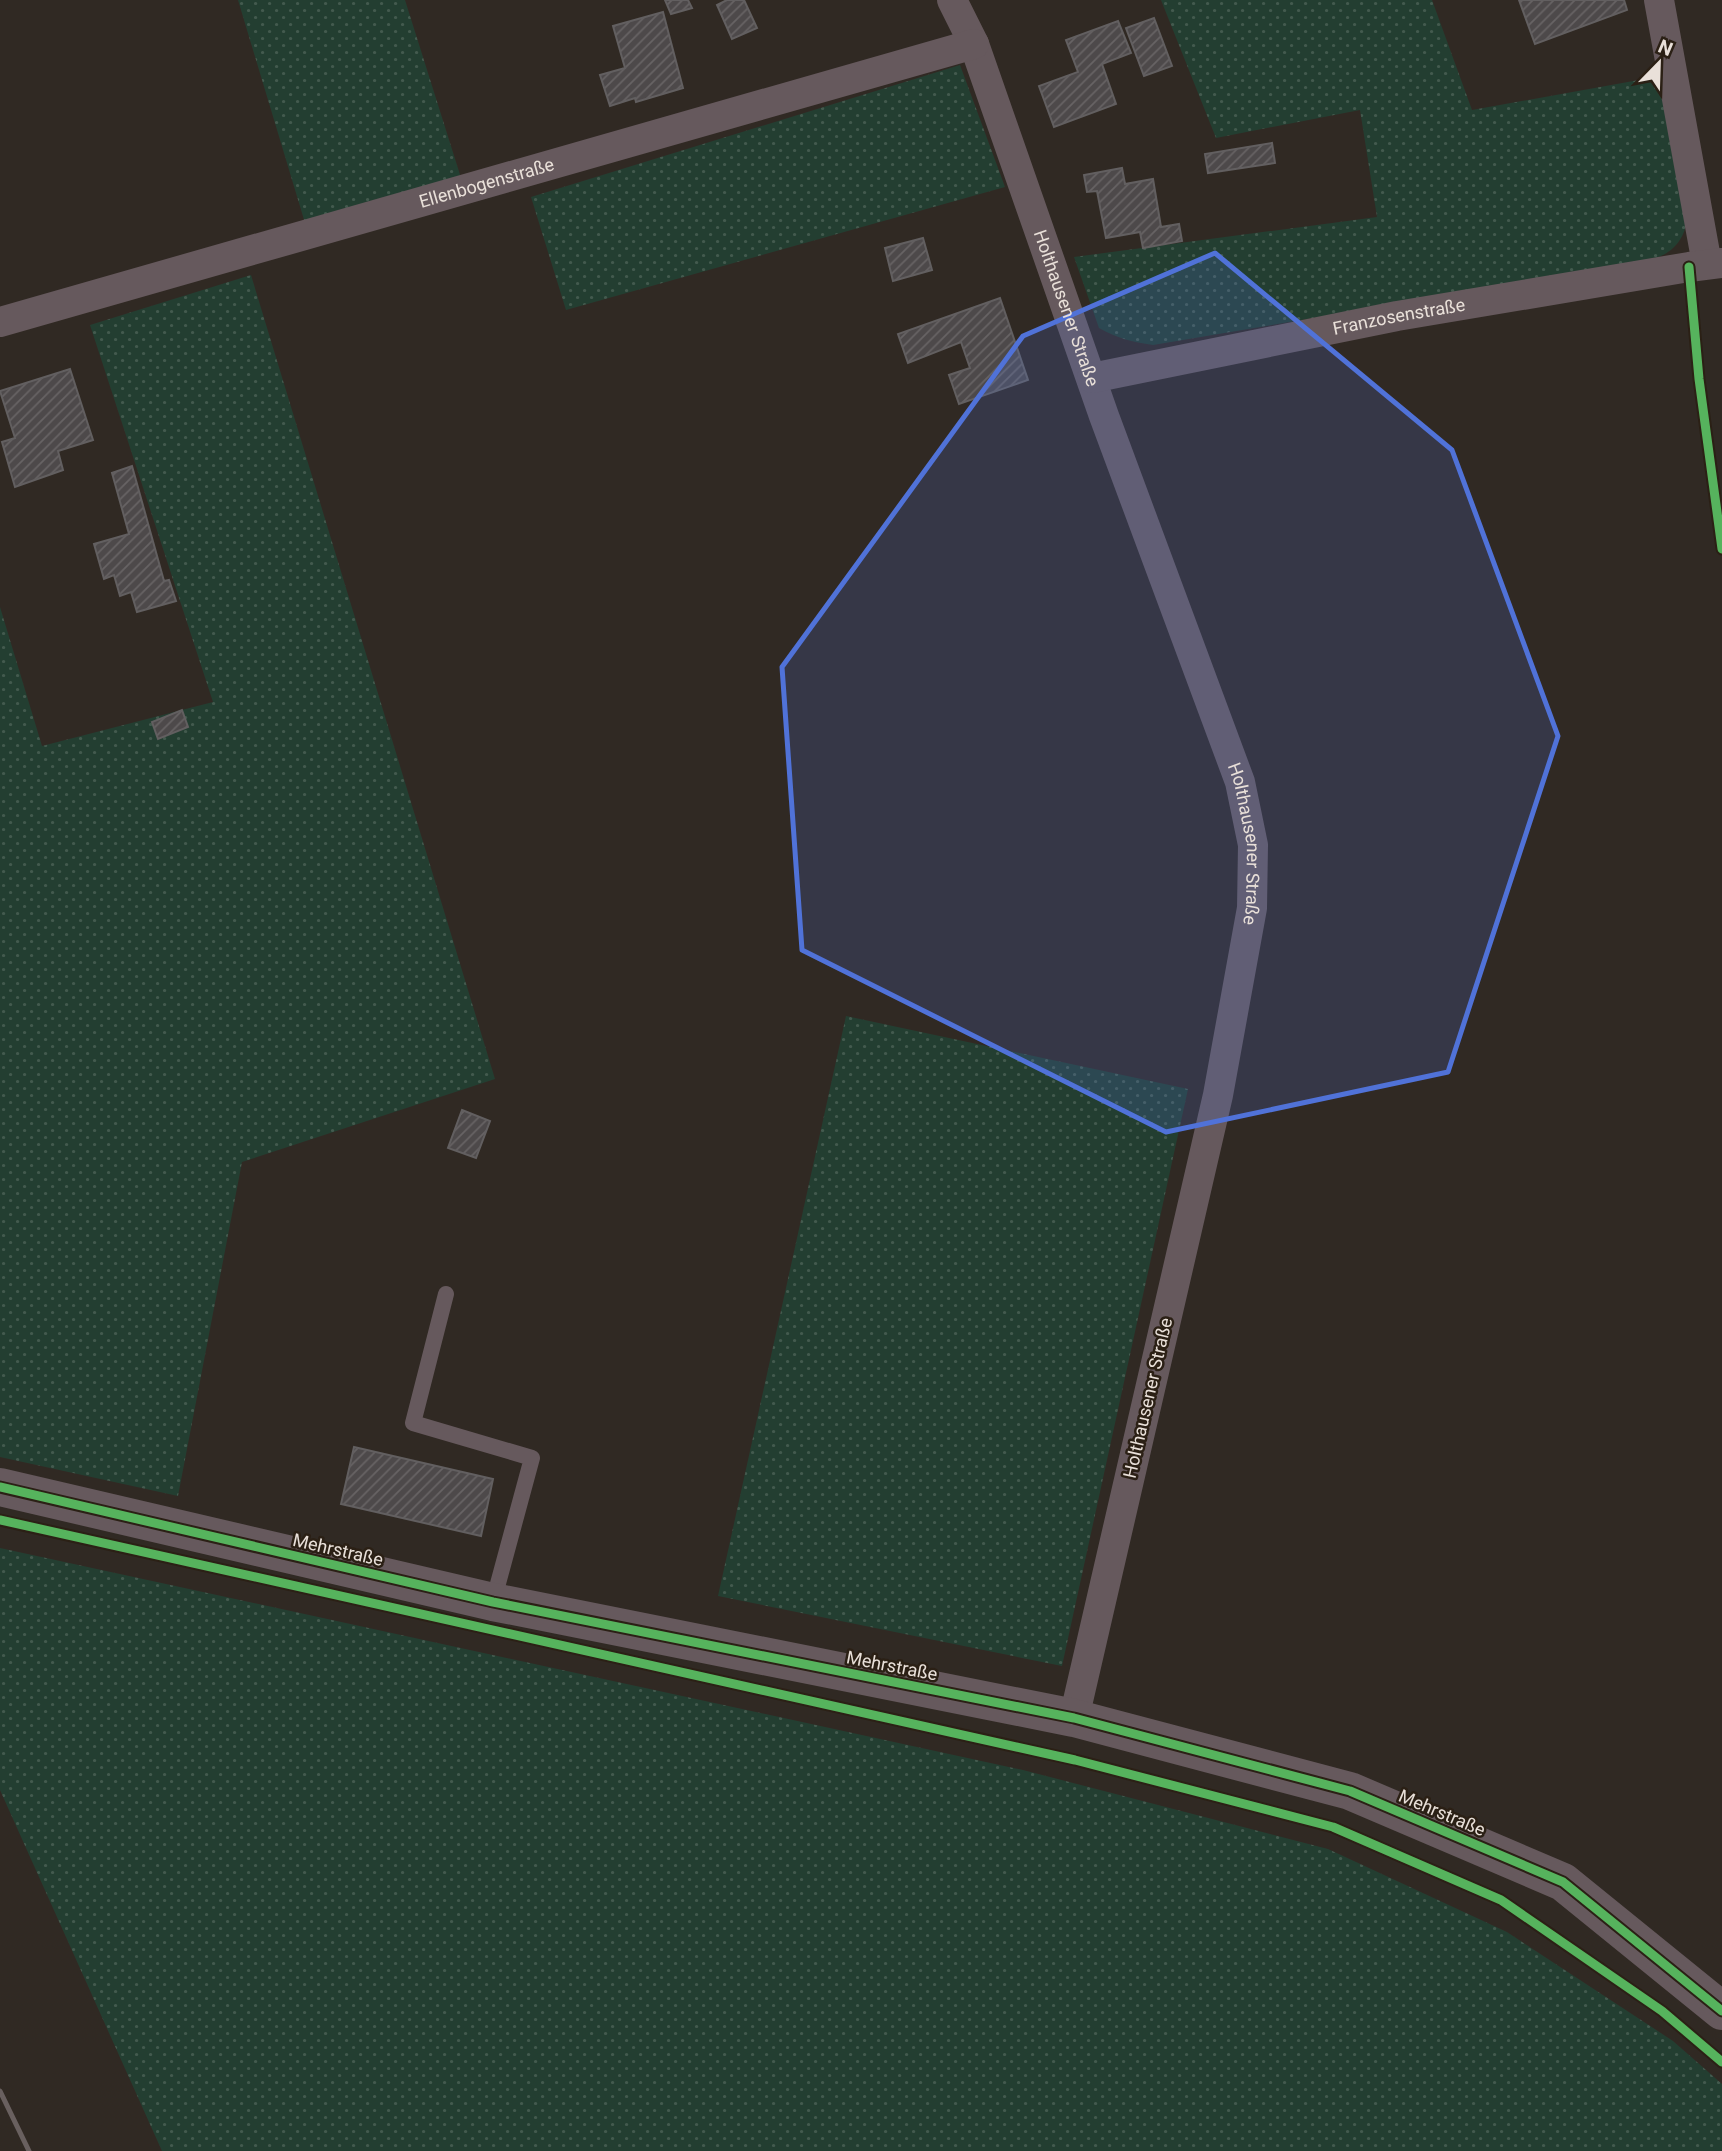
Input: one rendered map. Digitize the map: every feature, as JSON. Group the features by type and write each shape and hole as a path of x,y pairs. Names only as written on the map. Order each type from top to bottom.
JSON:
{"street":[{"name":"Holthausener Straße","path":"952,0 974,44 1092,378 1240,782 1253,845 1252,908 1218,1095 1074,1718"},
{"name":"Franzosenstraße","path":"1092,378 1397,316 1715,263 1659,0"},
{"name":"Ellenbogenstraße","path":"0,322 974,44"},
{"name":"Mehrstraße","path":"0,1487 493,1602 1074,1718 1350,1791 1563,1882 1722,2011"}],"lane":[{"path":"446,1294 413,1423 532,1458 493,1602"}],"highlighted area":[{"path":"1215,253 1452,450 1558,736 1448,1072 1166,1132 802,950 782,667 1023,336"}],"green space":[{"path":"238,0 405,0 462,181 305,223"},
{"path":"1161,0 1432,0 1472,110 1661,76 1688,217 1683,235 1668,252 1644,262 1153,345 1112,334 1099,328 1074,257 1377,217 1360,110 1216,138"},
{"path":"960,65 1005,187 566,310 531,197"},
{"path":"251,275 495,1079 242,1162 178,1496 0,1457 0,607 42,746 213,702 90,325"},
{"path":"846,1016 1188,1089 1062,1666 718,1596"},
{"path":"0,1548 1023,1770 1328,1849 1507,1932 1673,2041 1722,2084 1722,2151 162,2151 0,1790"}],"building":[{"path":"665,0 688,0 692,8 671,14"},
{"path":"727,0 744,0 757,28 732,39 717,5"},
{"path":"1519,0 1624,0 1627,10 1535,44"},
{"path":"663,12 683,88 636,102 635,98 610,106 600,75 625,68 613,26"},
{"path":"1154,18 1172,66 1144,76 1126,28"},
{"path":"1118,21 1131,53 1102,64 1116,104 1054,127 1039,86 1078,72 1066,40"},
{"path":"1272,143 1275,163 1208,173 1205,154"},
{"path":"1122,168 1125,184 1153,179 1161,227 1179,224 1182,241 1143,248 1140,232 1106,238 1097,191 1087,192 1084,175"},
{"path":"923,238 932,270 893,281 885,248"},
{"path":"1000,298 1028,380 959,404 949,375 970,368 961,342 908,363 898,334"},
{"path":"70,369 93,440 58,451 63,470 15,487 2,442 15,438 0,391"},
{"path":"132,466 164,581 169,580 176,601 137,612 131,592 120,596 114,575 104,579 94,544 129,534 112,473"},
{"path":"182,710 188,727 158,739 152,722"},
{"path":"462,1110 490,1121 476,1158 448,1148"},
{"path":"354,1447 493,1479 481,1536 341,1504"}],"railway":[{"path":"0,2091 29,2151"}],"cycle path":[{"path":"1689,267 1699,379 1722,549"},
{"path":"0,1487 493,1602 1074,1718 1350,1791 1563,1882 1722,2011"},
{"path":"0,1520 1075,1760 1333,1827 1501,1900 1662,2011 1722,2062"}]}
